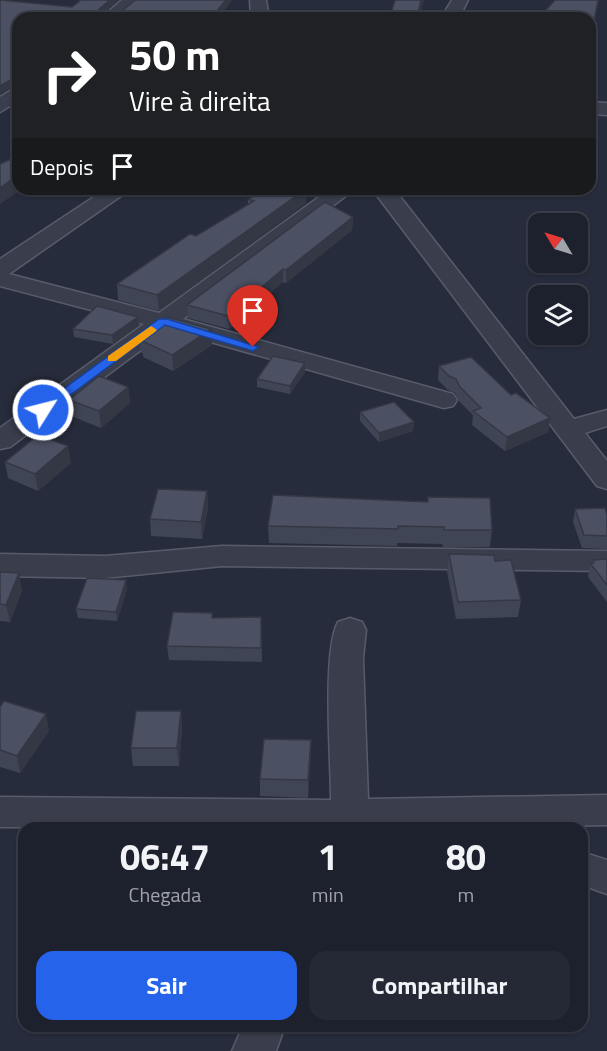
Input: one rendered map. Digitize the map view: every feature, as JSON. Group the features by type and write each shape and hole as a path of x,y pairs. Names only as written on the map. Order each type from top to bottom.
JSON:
{"street":[{"path":"117,12 132,0"},
{"path":"0,106 12,97"},
{"path":"0,270 111,195"},
{"path":"0,441 336,195"},
{"path":"388,195 607,480"},
{"path":"0,279 163,321 444,400"},
{"path":"567,429 607,418"},
{"path":"0,566 105,567 222,556 607,561"},
{"path":"330,819 350,630"},
{"path":"0,812 330,819 419,814 607,810"},
{"path":"419,814 444,822"},
{"path":"588,870 607,877"},
{"path":"254,1051 262,1032"}],"building":[{"path":"0,0 72,7 81,0 110,0 99,9 99,12 12,12 12,79 0,86"},
{"path":"135,0 226,0 216,12 121,12"},
{"path":"395,0 421,0 418,12 391,12"},
{"path":"555,0 598,0 596,12 544,12"},
{"path":"12,159 12,179 0,188 0,164"},
{"path":"255,195 298,195 157,295 117,284 190,234 196,236 254,201 248,199"},
{"path":"325,202 353,217 286,270 283,269 228,316 187,305"},
{"path":"97,306 138,317 112,335 73,329"},
{"path":"167,317 211,329 172,355 142,341 146,338 140,337"},
{"path":"273,356 305,363 290,386 257,379"},
{"path":"471,357 511,395 516,393 550,418 507,437 473,411 481,408 460,387 456,379 449,376 439,366"},
{"path":"99,376 128,387 99,411 69,400"},
{"path":"394,402 414,422 379,433 360,412"},
{"path":"38,435 68,446 35,474 5,462"},
{"path":"158,489 207,491 201,522 150,519"},
{"path":"273,495 428,502 428,497 490,498 492,530 444,530 444,527 398,526 398,529 268,526"},
{"path":"605,508 607,536 584,535 575,509"},
{"path":"449,554 494,555 495,561 511,560 521,600 458,602"},
{"path":"607,559 607,585 590,563 594,563 593,560"},
{"path":"0,572 19,573 6,605 0,604"},
{"path":"87,578 126,580 116,612 76,609"},
{"path":"173,612 212,613 212,618 261,617 261,648 167,646"},
{"path":"4,701 46,714 17,756 0,750 0,707"},
{"path":"136,711 181,711 177,748 131,748"},
{"path":"264,739 311,740 308,780 260,779"}],"slow traffic":[{"path":"112,359 151,330"}],"route":[{"path":"43,410 163,321 253,347"}]}
